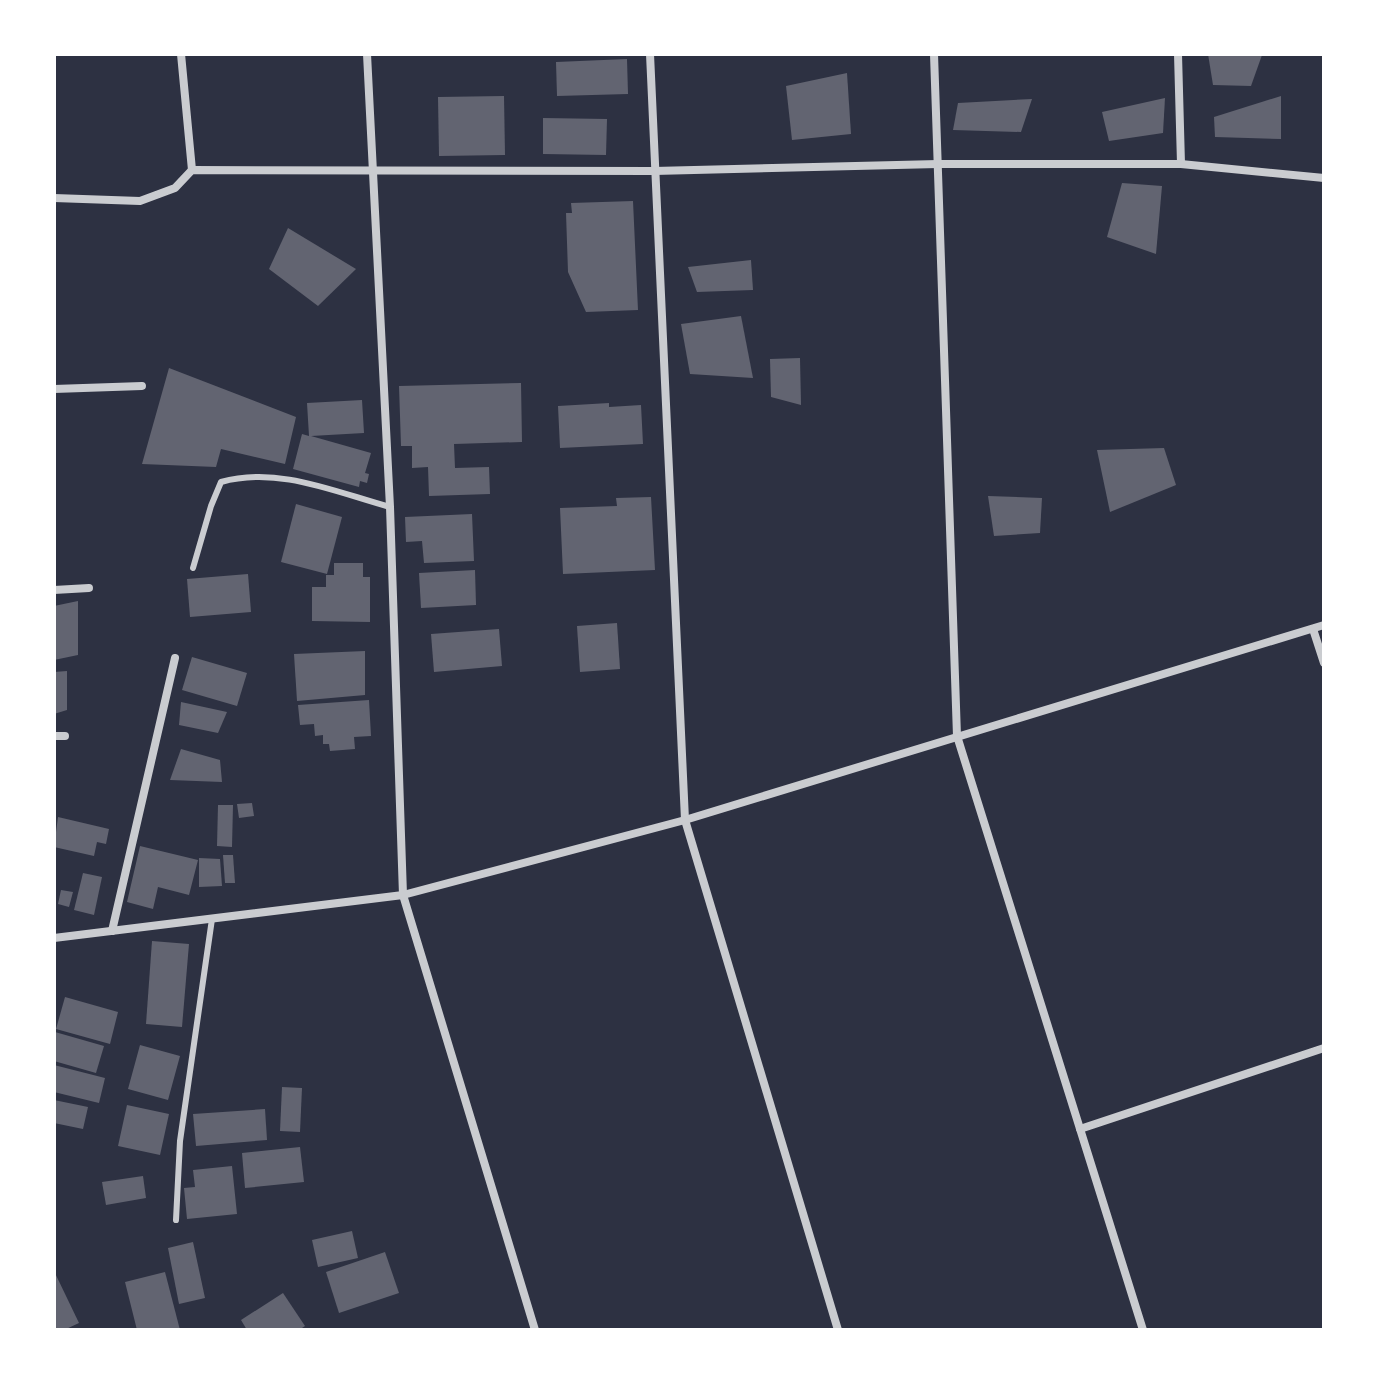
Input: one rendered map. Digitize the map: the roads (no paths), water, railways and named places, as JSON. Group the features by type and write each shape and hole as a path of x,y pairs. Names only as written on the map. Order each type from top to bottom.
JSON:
{"street":[{"path":"181,54 192,170"},
{"path":"367,54 390,507 403,895 535,1330"},
{"path":"650,54 685,820 838,1330"},
{"path":"934,54 957,736 1143,1330"},
{"path":"1178,54 1181,164"},
{"path":"54,198 140,201 175,188 192,170 654,171 938,164 1181,164 1324,178"},
{"path":"54,389 142,386"},
{"path":"54,590 89,588"},
{"path":"54,938 403,895 685,820 1324,625"},
{"path":"1313,629 1324,663"},
{"path":"112,931 175,658"},
{"path":"54,736 65,736"},
{"path":"1080,1129 1324,1048"}],"lane":[{"path":"193,568 221,482 244,476 279,476 390,507"},
{"path":"176,1220 180,1141 212,919"}]}
